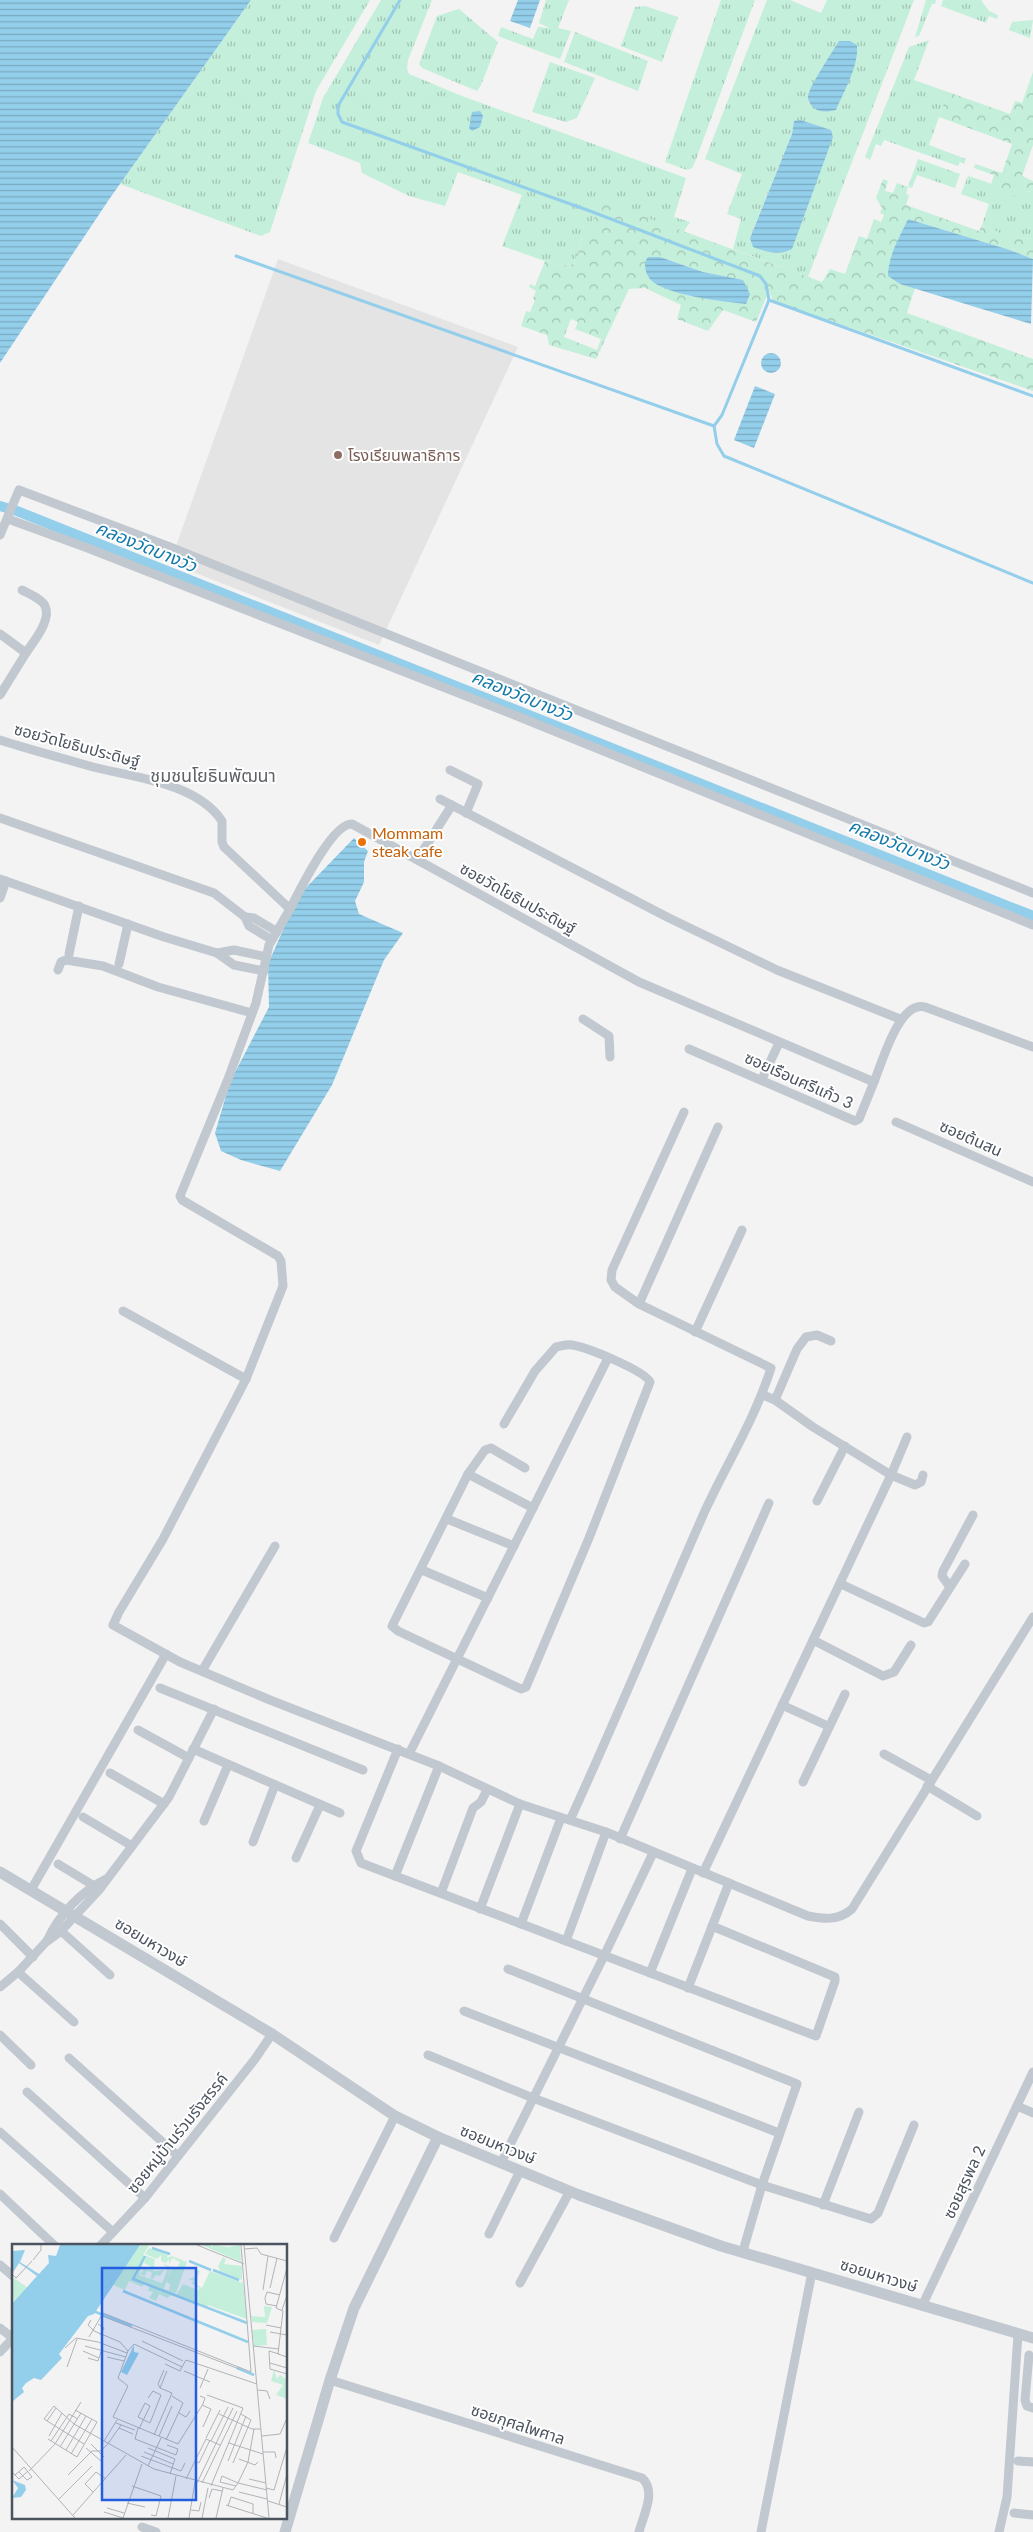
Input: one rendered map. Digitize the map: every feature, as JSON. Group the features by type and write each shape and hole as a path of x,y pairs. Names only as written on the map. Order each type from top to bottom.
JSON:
{"street":[{"path":"0,536 19,490 170,547 1033,894"},
{"path":"9,515 517,716 1033,925"},
{"path":"0,695 42,626 46,611 45,605 40,600 22,590"},
{"path":"0,634 26,653"},
{"name":"ซอยวัดโยธินประดิษฐ์","path":"0,740 86,765 171,786 203,803 222,821 222,842 224,847 290,909 312,868 346,824 352,824 639,982 874,1082"},
{"path":"450,770 478,784 478,789 466,813"},
{"path":"440,799 669,918 777,970 900,1019"},
{"path":"417,860 452,805"},
{"path":"0,818 214,893 245,917 249,926 272,940"},
{"path":"0,898 3,880 217,953 234,965 264,971"},
{"path":"69,954 79,906"},
{"path":"290,909 272,940 252,1013 228,1080 180,1196 182,1200 275,1254 281,1261 283,1286 246,1379 163,1538 119,1612 114,1625 166,1654 202,1671 439,1766 520,1804 606,1832 808,1916 825,1919 845,1914 852,1909 1033,1617"},
{"path":"245,917 254,918 276,931"},
{"path":"119,964 128,924"},
{"path":"217,953 234,950 267,956"},
{"path":"58,970 61,962 66,960 103,966 158,987 252,1013"},
{"path":"874,1082 900,1019 913,1008 922,1006 1033,1047"},
{"path":"583,1019 609,1036 610,1057"},
{"path":"762,1079 779,1043"},
{"name":"ซอยเรือนศรีแก้ว 3","path":"689,1049 856,1121 874,1082"},
{"path":"521,1924 566,1819 621,1708 716,1487 763,1395 771,1368 639,1304 616,1287 611,1280 612,1270 684,1112"},
{"name":"ซอยต้นสน","path":"896,1122 1033,1182"},
{"path":"639,1304 718,1127"},
{"path":"695,1332 742,1230"},
{"path":"122,1311 246,1379"},
{"path":"775,1400 797,1349 806,1337 817,1335 831,1341"},
{"path":"504,1424 535,1371 556,1347 574,1345 608,1358 644,1375 650,1386 526,1687 516,1688 393,1628 468,1474 485,1450 490,1448 525,1468"},
{"path":"409,1754 608,1358"},
{"path":"763,1395 775,1400 891,1475 915,1485 921,1482 924,1475"},
{"path":"703,1873 841,1584 907,1437"},
{"path":"817,1501 845,1446"},
{"path":"468,1474 533,1508"},
{"path":"620,1839 769,1503"},
{"path":"950,1587 942,1576 943,1571 973,1516"},
{"path":"447,1520 514,1546"},
{"path":"202,1671 274,1546"},
{"path":"841,1584 924,1623 928,1622 965,1564"},
{"path":"422,1570 488,1598"},
{"path":"813,1640 883,1676 894,1672 911,1645"},
{"path":"31,1890 166,1654"},
{"path":"160,1688 363,1770"},
{"path":"803,1782 828,1726 845,1694"},
{"path":"782,1705 828,1726"},
{"path":"0,1987 18,1972 46,1942 61,1931 72,1914 106,1879 132,1846 164,1804 214,1709"},
{"path":"138,1730 191,1753 228,1765 340,1813"},
{"path":"398,1749 356,1850 361,1863 812,2036 818,2033 835,1977 712,1926"},
{"path":"884,1754 977,1816"},
{"path":"204,1820 228,1765"},
{"path":"395,1876 439,1766"},
{"path":"110,1773 164,1804"},
{"path":"253,1842 275,1785"},
{"path":"441,1893 473,1808 481,1802 487,1790"},
{"path":"480,1909 520,1804"},
{"path":"296,1858 320,1805"},
{"path":"84,1817 132,1846"},
{"path":"566,1941 606,1832"},
{"path":"501,2163 653,1853"},
{"path":"58,1864 96,1888"},
{"path":"650,1973 692,1869"},
{"name":"ซอยมหาวงษ์","path":"0,1872 272,2034 395,2116 438,2138 570,2191 720,2246 743,2251 1033,2338"},
{"path":"688,1988 729,1883"},
{"path":"46,1942 56,1922 72,1914"},
{"path":"0,1924 33,1957"},
{"path":"61,1931 110,1975"},
{"path":"508,1969 796,2083 762,2185 743,2251"},
{"path":"18,1972 74,2022"},
{"path":"464,2011 779,2134"},
{"path":"0,2034 31,2065"},
{"name":"ซอยหมู่บ้านร่วมรังสรรค์","path":"102,2244 145,2198 255,2059 272,2034"},
{"path":"428,2055 533,2098 762,2185 865,2218 875,2217 914,2125"},
{"path":"68,2058 178,2156"},
{"name":"ซอยสุรพล 2","path":"922,2306 1033,2072"},
{"path":"26,2092 145,2198"},
{"path":"1017,2106 1033,2114"},
{"path":"823,2205 859,2112"},
{"path":"334,2238 395,2116"},
{"path":"0,2132 113,2232"},
{"path":"285,2532 330,2380 364,2287 438,2138"},
{"path":"489,2234 520,2171"},
{"path":"520,2283 570,2191"},
{"path":"0,2194 53,2244"},
{"path":"0,2265 12,2274"},
{"path":"761,2532 812,2272"},
{"path":"0,2328 12,2337"},
{"path":"999,2532 1007,2497 1018,2334"},
{"path":"0,2352 12,2339"},
{"path":"1029,2355 1025,2396 1026,2405 1033,2408"},
{"name":"ซอยกุศลไพศาล","path":"330,2380 642,2478 647,2483 650,2491 639,2532"},
{"path":"1018,2461 1033,2462"},
{"path":"1014,2513 1033,2515"},
{"path":"142,2527 156,2532"}],"shaded area":[{"name":"โรงเรียนพลาธิการ","path":"278,259 518,347 379,645 170,563"}],"green space":[{"path":"251,0 370,0 316,91 270,232 261,236 120,184"},
{"path":"381,0 432,0 408,60 407,69 409,74 462,96 686,178 674,217 690,222 684,231 583,238 574,264 559,266 502,246 522,195 458,172 445,206 409,196 362,173 360,163 308,143 323,98"},
{"path":"546,0 569,0 558,28 571,31 560,59 498,36 501,27 533,39 538,27 550,28 539,23"},
{"path":"721,0 755,0 695,162 692,168 687,170 665,162"},
{"path":"767,0 790,0 821,13 827,0 914,0 808,277 733,249 741,219 727,214 742,174 705,159","holes":["833,53 809,104 813,85","794,121 831,130 754,247 750,237 792,134"]},
{"path":"926,0 936,0 935,4 932,4 919,36 915,37"},
{"path":"943,0 981,0 989,11 998,15 997,19 989,16 986,23 941,6"},
{"path":"645,6 678,17 662,62 621,46 635,7"},
{"path":"459,9 498,42 477,91 422,68 419,64 437,16"},
{"path":"1033,20 1030,38 1009,30 1012,22"},
{"path":"575,32 648,61 638,91 564,62"},
{"path":"929,40 914,80 948,92 929,145 966,159 964,164 960,162 958,166 884,140 881,146 876,144 870,160 865,157 909,47"},
{"path":"550,62 595,78 577,118 566,122 532,112"},
{"path":"1033,72 1033,145 1022,176 1033,181 1033,192 1018,191 1014,196 1004,197 986,186 987,182 991,184 994,175 974,168 975,164 1002,173 1012,144 939,117 948,92 1010,114 1015,101 1022,103"},
{"path":"918,159 960,174 955,188 917,175 912,188 908,187"},
{"path":"968,176 987,182 986,187 1033,192 1033,239 1011,238 982,225 989,204 961,194"},
{"path":"883,179 888,181 885,191 893,193 897,183 908,187 906,194 909,195 906,205 979,231 982,225 1011,238 1033,239 1033,259 1010,250 908,219 892,254 889,276 900,284 915,288 907,313 1033,359 1033,391 773,301 769,291 756,322 723,310 708,331 677,319 681,305 645,288 629,289 596,359 549,345 547,335 521,326 526,311 530,312 535,300 533,299 536,291 529,287 530,284 535,286 545,261 559,266 574,264 583,238 604,202 822,282 830,269 845,274 859,236 867,239 874,219 881,222 884,215 880,213 882,208 876,198","holes":["660,257 703,272 742,280 746,304 707,299","571,319 578,322 575,329 601,339 597,350 564,337"]}],"water":[{"path":"0,0 251,0 110,198 0,363"},
{"path":"518,0 540,0 530,28 510,21"},
{"path":"839,41 850,41 857,45 856,61 836,110 821,111 815,109 810,104 809,92"},
{"path":"480,111 483,116 480,127 472,131 469,128 472,112"},
{"path":"800,120 831,130 833,137 792,249 777,253 768,252 753,247 750,238 792,134 794,121"},
{"path":"908,219 1010,250 1033,259 1031,324 900,284 888,276 892,254"},
{"path":"648,257 660,257 703,272 743,280 750,294 746,304 682,294 658,285 647,274 645,262"},
{"path":"771,353 778,356 781,363 778,370 771,373 764,370 761,363 764,356"},
{"path":"755,386 775,394 754,448 734,440"},
{"path":"354,838 368,851 364,862 364,882 355,901 359,914 403,933 384,960 332,1085 280,1171 241,1160 221,1151 215,1133 230,1082 269,1007 268,964 298,896"}],"waterway":[{"path":"400,0 338,106 338,114 342,122 590,211 760,276 766,284 769,300 1033,396"},
{"path":"236,256 714,426 717,444 724,456 1033,583"},
{"path":"714,426 722,415 769,300"},
{"name":"คลองวัดบางวัว","path":"0,506 17,511 1033,916"}],"place":[{"name":"โรงเรียนพลาธิการ","path":"338,455"},
{"name":"Mommam steak cafe","path":"362,842"}],"district":[{"name":"ชุมชนโยธินพัฒนา","path":"213,776"}]}
